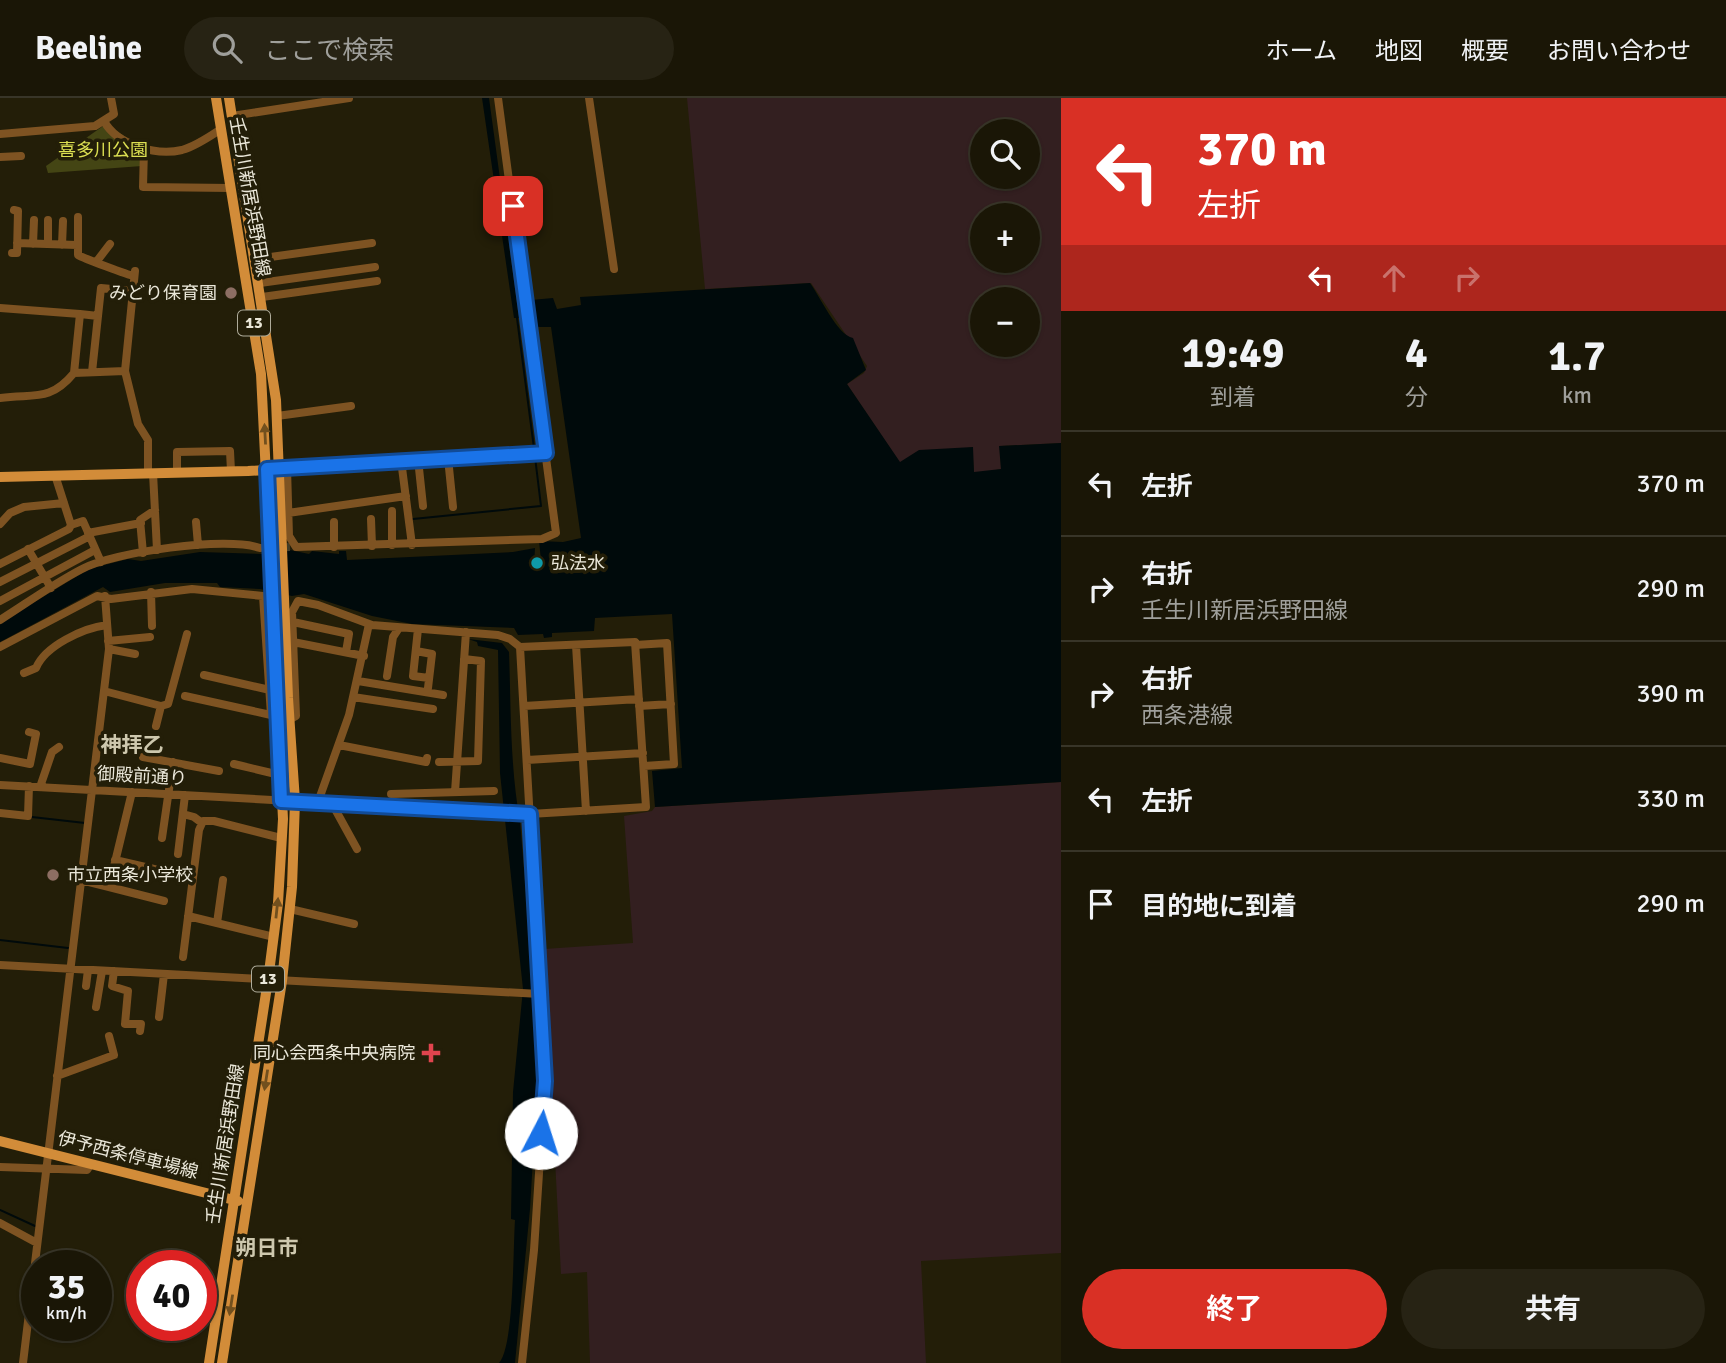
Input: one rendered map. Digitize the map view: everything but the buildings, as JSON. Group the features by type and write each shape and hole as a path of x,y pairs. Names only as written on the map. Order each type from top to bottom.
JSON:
{"main road":[{"name":"壬生川新居浜野田線","path":"216,98 261,373 267,469 279,549"},
{"name":"壬生川新居浜野田線","path":"209,1363 274,937 281,838 281,775 276,697 283,468 260,283 229,98"},
{"path":"0,477 231,471 546,453"},
{"name":"壬生川新居浜野田線","path":"222,1363 282,981 290,909 295,801 289,720 276,697"},
{"name":"伊予西条停車場線","path":"0,1141 233,1200 247,1201"}],"street":[{"path":"0,134 94,126 114,114 111,98"},
{"path":"232,116 349,98"},
{"path":"0,620 82,569 101,562 158,550 198,545 279,549 412,545 542,539 553,536 556,531 498,98"},
{"path":"589,98 614,269"},
{"path":"104,121 112,133 144,149 185,149 221,129"},
{"path":"144,149 143,187 231,188"},
{"path":"0,157 21,156"},
{"path":"12,253 17,253 18,243 18,211 14,210"},
{"path":"78,217 77,245 80,258 97,261 124,275 134,273 125,371 138,424 148,440 158,550"},
{"path":"33,244 34,220"},
{"path":"48,220 48,244"},
{"path":"62,245 63,221"},
{"path":"18,243 77,245"},
{"path":"256,259 372,243"},
{"path":"97,261 110,244"},
{"path":"260,283 375,267"},
{"path":"262,297 377,281"},
{"path":"92,372 101,288 133,291"},
{"path":"0,308 98,316"},
{"path":"0,398 43,396 65,383 74,373 80,314"},
{"path":"74,373 125,371"},
{"path":"277,416 351,406"},
{"path":"177,472 177,452 230,451 231,471"},
{"path":"448,457 454,507"},
{"path":"418,459 423,506"},
{"path":"401,460 412,545"},
{"path":"279,549 289,536 283,468"},
{"path":"55,475 71,525"},
{"path":"288,513 406,496"},
{"path":"0,524 10,513 24,508 64,503"},
{"path":"143,553 140,520 155,510"},
{"path":"392,511 392,545"},
{"path":"371,519 372,546"},
{"path":"0,564 83,520 101,562"},
{"path":"196,522 198,545"},
{"path":"334,522 334,547"},
{"path":"0,582 89,534 141,523"},
{"path":"28,550 51,588"},
{"path":"0,601 95,550"},
{"path":"0,647 90,598 105,596 111,599 192,589 263,596 276,697 271,715 185,696"},
{"path":"151,592 153,626"},
{"path":"23,1363 104,691 108,645 105,596"},
{"path":"278,727 296,716 292,608 298,601 318,605 369,624 505,636 520,648 635,642 635,645 639,702 644,766 674,764 667,643 635,645"},
{"path":"293,622 349,634 346,652"},
{"path":"318,802 358,681 369,624"},
{"path":"24,673 36,668 41,656 76,635 107,625"},
{"path":"387,676 393,637 400,628"},
{"path":"418,629 413,676 429,678"},
{"path":"455,792 466,632"},
{"path":"156,726 160,706 171,699 187,634"},
{"path":"108,645 150,637"},
{"path":"293,642 364,656"},
{"path":"108,645 135,654"},
{"path":"576,645 586,811"},
{"path":"520,648 527,760 527,814 545,1081 534,1250 522,1363"},
{"path":"416,651 432,654 428,688"},
{"path":"439,762 478,761 481,661 464,659"},
{"path":"204,675 276,697"},
{"path":"358,681 443,695"},
{"path":"104,691 160,706"},
{"path":"353,696 433,709"},
{"path":"524,706 639,702 671,704"},
{"path":"0,758 30,764 36,734 29,732"},
{"path":"339,745 426,762 427,758"},
{"path":"40,787 52,752 59,747"},
{"path":"527,760 643,753"},
{"path":"143,757 219,771"},
{"path":"162,838 173,762"},
{"path":"234,764 281,775"},
{"name":"御殿前通り","path":"0,785 527,814 646,807 644,766"},
{"path":"0,813 28,816 29,786"},
{"path":"109,887 132,792"},
{"path":"398,807 395,794 494,792"},
{"path":"178,855 185,795"},
{"path":"335,803 335,809 357,849"},
{"path":"183,814 202,823"},
{"path":"202,823 206,820 281,838"},
{"path":"183,957 202,823"},
{"path":"115,860 167,872 165,879"},
{"path":"81,880 164,901"},
{"path":"216,923 223,880"},
{"path":"290,909 354,923"},
{"path":"188,916 274,937"},
{"path":"0,965 538,994"},
{"path":"86,986 88,970"},
{"path":"96,1007 102,971"},
{"path":"114,971 112,986 128,991 125,1024 141,1024 140,1031"},
{"path":"159,1017 164,974"},
{"path":"57,1076 114,1055 110,1035"},
{"path":"0,1167 87,1170 91,1164"},
{"path":"0,1223 37,1243"}],"shaded area":[{"path":"482,98 489,98 519,318 514,318"},
{"path":"687,98 1061,98 1061,443 1000,446 1001,469 981,473 974,472 972,447 900,463 847,384 864,373 867,366 811,283 705,289"},
{"path":"810,283 835,323 853,338 866,370 847,384 900,462 919,450 973,447 974,472 1001,469 999,446 1061,443 1061,782 655,807 652,771 682,768 672,614 595,618 594,631 552,633 552,637 544,638 543,634 518,635 514,628 412,624 372,616 304,594 292,596 260,589 220,587 217,583 165,583 110,592 103,587 0,642 0,623 89,569 128,559 141,561 200,552 262,554 290,550 309,554 312,551 339,554 339,551 346,551 347,560 513,552 535,548 534,566 542,570 539,541 563,542 581,538 551,327 535,327 531,300 553,298 557,309 581,305 580,297"},
{"path":"468,639 502,643 509,652 513,758 535,1004 537,1090 530,1209 515,1363 499,1363 508,1338 512,1297 515,1220 511,1219 513,1092 523,989 500,773 498,650 478,646 477,642"},
{"path":"1061,782 1061,1253 921,1261 926,1363 590,1363 587,1272 561,1274 544,949 633,943 624,816 652,811 655,807"}],"green space":[{"name":"喜多川公園","path":"106,124 144,149 142,166 48,173 46,166"}],"waterway":[{"path":"517,318 534,448"},
{"path":"413,519 541,506 535,457"},
{"path":"32,817 85,823"},
{"path":"0,940 68,948"},
{"path":"0,1210 35,1226"}],"tunnel":[{"path":"260,548 290,547"}],"place":[{"name":"みどり保育園","path":"231,293"},
{"name":"弘法水","path":"537,563"},
{"name":"市立西条小学校","path":"53,875"},
{"name":"同心会西条中央病院","path":"431,1053"}],"district":[{"name":"神拝乙","path":"132,745"},
{"name":"朔日市","path":"267,1248"}],"route":[{"path":"513,206 546,453 267,469 281,801 530,814 545,1081 541,1133"}]}
